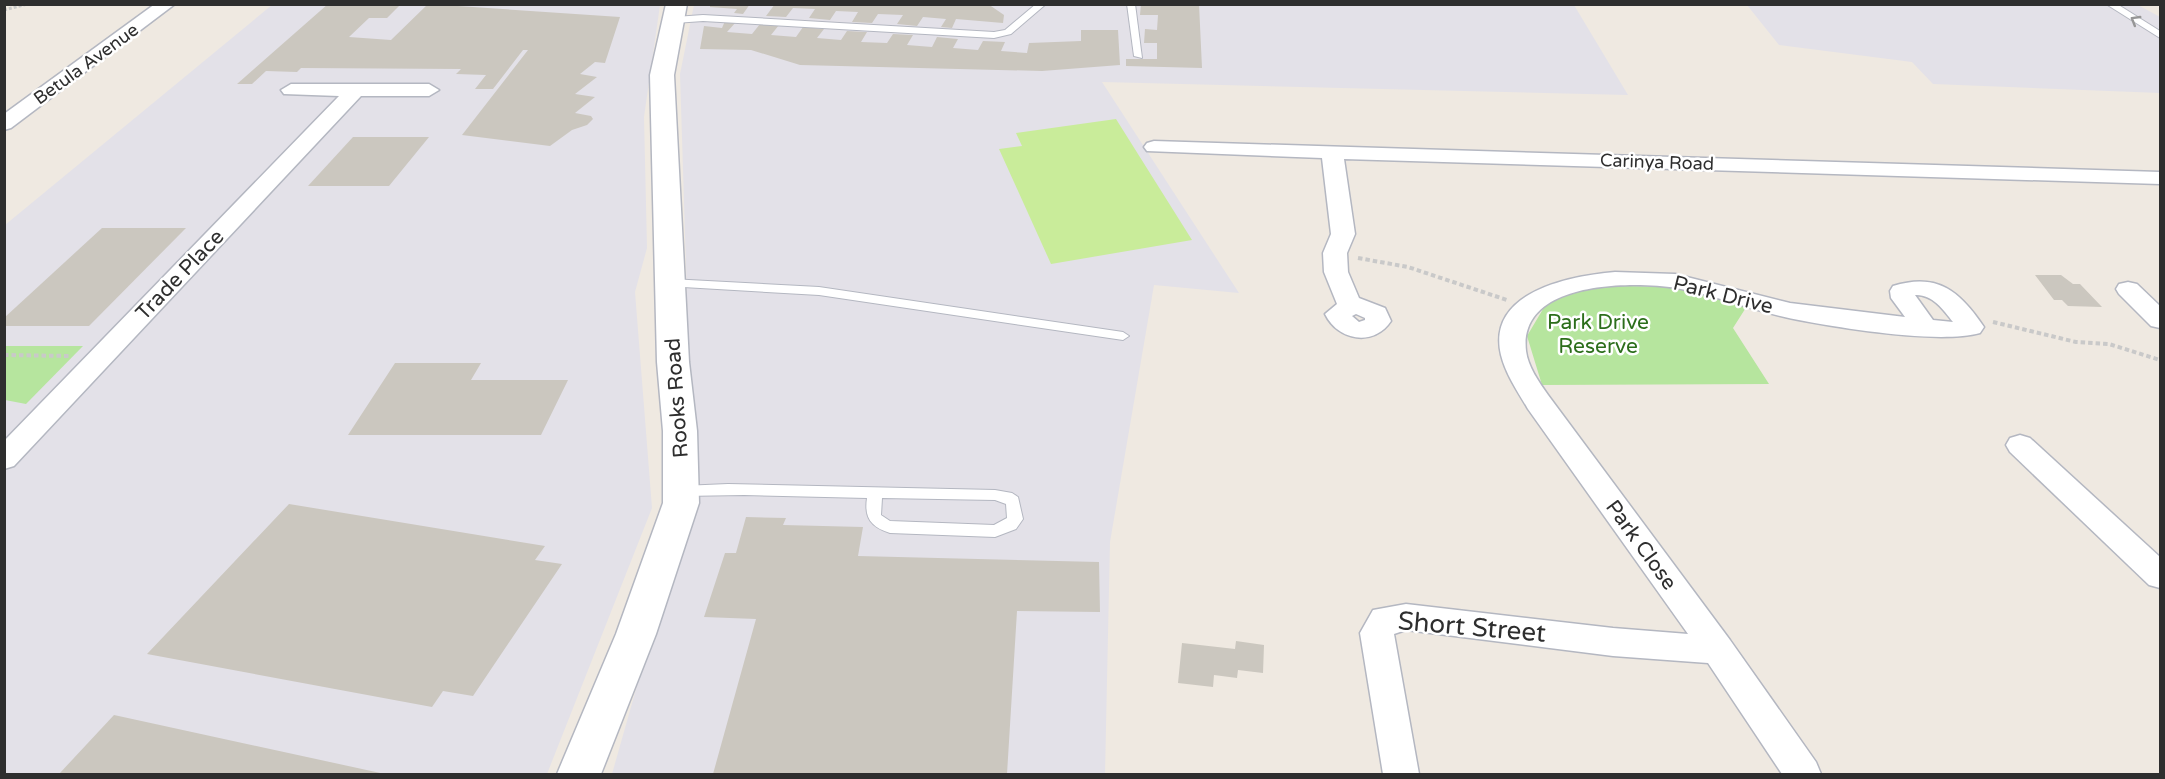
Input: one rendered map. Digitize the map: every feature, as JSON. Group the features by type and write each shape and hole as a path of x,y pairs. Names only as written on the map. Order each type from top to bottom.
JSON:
{"street":[{"name":"Betula Avenue","path":"4,124 167,4"},
{"name":"Rooks Road","path":"579,774 636,634 674,526 682,491 680,431 673,362 662,75 676,12"},
{"path":"291,90 429,90"},
{"name":"Trade Place","path":"4,459 355,91"},
{"name":"Carinya Road","path":"1154,147 2160,178"},
{"path":"1332,152 1344,234 1335,253 1336,272 1350,306"},
{"name":"Park Drive","path":"1527,308 1546,294 1572,284 1618,279 1659,279 1694,285 1789,311 1832,318 1925,327 1971,327 1962,317"},
{"path":"1925,327 1903,297 1902,291 1916,287 1940,291 1948,297 1962,317"},
{"path":"2128,289 2160,320"},
{"name":"Park Close","path":"1527,308 1522,314 1513,339 1519,371 1538,402 1718,650 1803,774"},
{"path":"2020,445 2160,576"},
{"name":"Short Street","path":"1401,774 1377,633 1385,619 1406,616 1613,642 1718,650"}],"lane":[{"path":"676,12 703,18 994,35 1008,32 1042,4"},
{"path":"1131,4 1139,56"},
{"path":"2110,4 2160,35"},
{"path":"670,283 819,291 1123,336"},
{"path":"682,491 875,492 1007,497 1016,508 1015,519 1011,525 995,531 890,527 880,525 873,519 875,492"}],"path":[{"path":"4,10 27,4"},
{"path":"1335,253 1408,267 1527,308"},
{"path":"1962,317 2019,326 2076,342 2109,344 2160,360"},
{"path":"4,356 103,356"}],"shaded area":[{"path":"272,5 660,5 644,117 647,248 635,292 652,508 547,774 5,774 5,225"},
{"path":"694,5 1574,5 1628,95 1102,82 1239,293 1154,285 1110,542 1105,774 612,774 693,488 680,74"},
{"path":"1747,5 2138,5 2160,17 2160,93 1933,84 1912,62 1779,45"}],"green space":[{"path":"1116,119 1192,240 1051,264 999,149 1022,146 1016,133"},
{"name":"Park Drive Reserve","path":"1589,285 1671,287 1747,306 1733,328 1769,384 1542,385 1527,336 1549,299"},
{"path":"5,346 83,346 26,404 5,400"}],"building":[{"path":"328,4 401,4 387,18 369,18 349,37 391,40 428,4 620,17 605,63 595,62 580,74 597,77 575,94 595,97 575,113 591,116 593,119 587,125 572,130 550,146 462,135 528,50 523,50 493,89 475,89 486,75 456,74 461,69 301,68 297,72 266,71 252,84 237,84"},
{"path":"710,4 750,4 743,14 734,13 737,9 710,7"},
{"path":"775,4 988,4 1004,15 1003,23 956,19 952,28 941,27 946,19 923,17 917,26 897,24 903,15 878,14 872,23 852,22 858,12 836,11 830,20 809,18 815,9 793,8 786,17 766,16"},
{"path":"1141,4 1199,4 1202,68 1126,66 1126,59 1157,59 1157,43 1144,43 1145,29 1157,30 1158,15 1140,15"},
{"path":"725,21 736,22 727,32 752,34 760,24 779,25 771,35 796,37 803,27 824,29 817,38 841,40 847,31 867,32 861,42 887,43 893,34 913,35 907,45 932,47 937,37 958,39 953,48 978,50 983,41 1005,42 1001,51 1027,53 1029,43 1081,41 1081,30 1118,30 1120,65 1042,71 800,65 751,50 700,49 704,26 722,28"},
{"path":"353,137 429,137 389,186 308,186"},
{"path":"102,228 186,228 89,326 4,326 4,318"},
{"path":"2035,275 2061,275 2073,284 2080,284 2102,307 2068,306 2062,300 2054,300"},
{"path":"395,363 481,363 471,380 568,380 541,435 348,435"},
{"path":"289,504 545,546 535,560 562,564 473,696 443,691 432,707 147,654"},
{"path":"746,517 786,518 783,525 863,527 858,556 1099,562 1100,612 1017,611 1007,774 713,774 756,619 704,617 725,553 736,553"},
{"path":"1236,641 1264,645 1263,673 1238,670 1237,678 1214,675 1213,687 1178,683 1182,643 1235,649"},
{"path":"114,715 385,774 59,774"}]}
